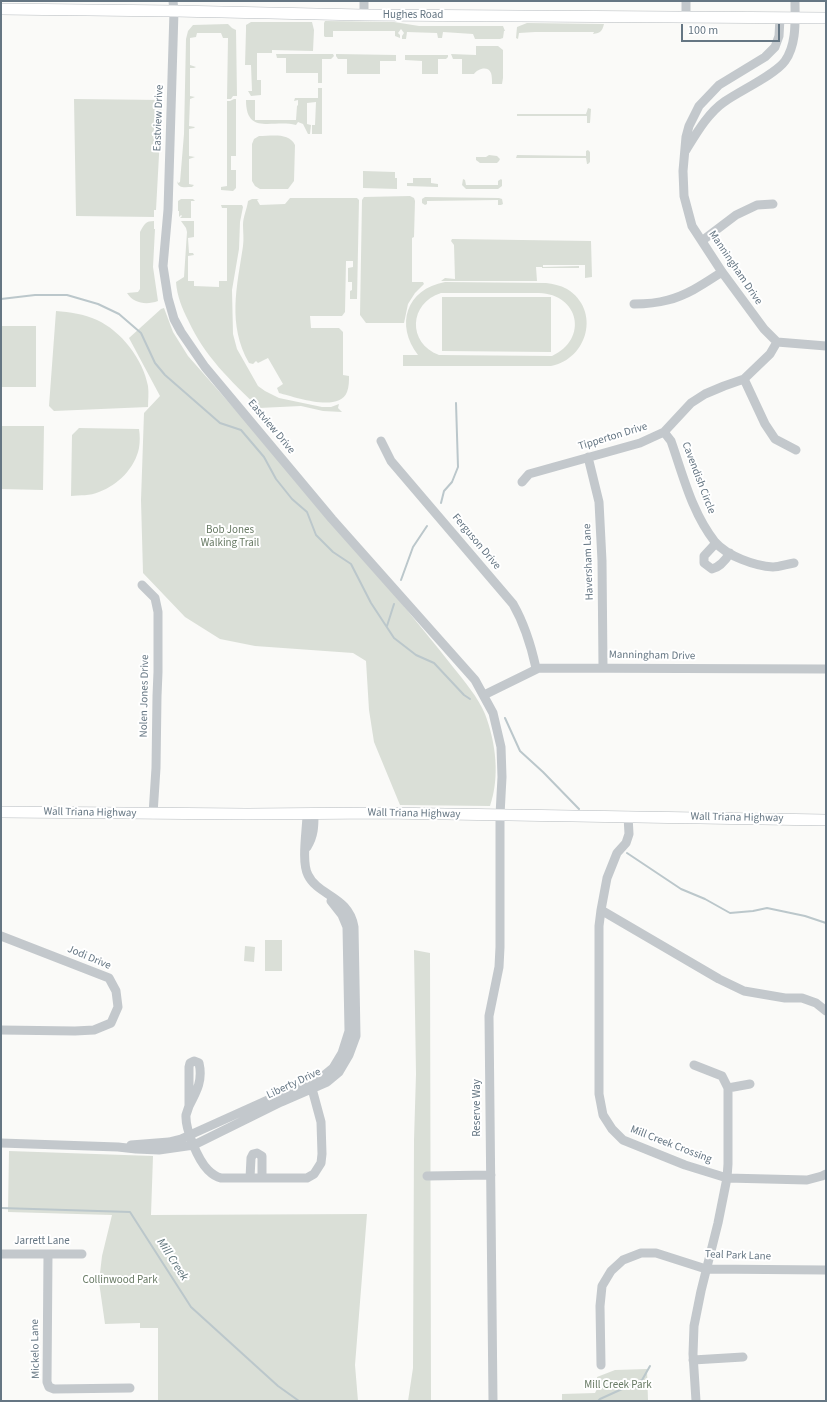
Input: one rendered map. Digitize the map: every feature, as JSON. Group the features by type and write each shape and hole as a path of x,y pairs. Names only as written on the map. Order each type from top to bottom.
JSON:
{"main road":[{"name":"Hughes Road","path":"1,9 174,6 364,15 826,18"},
{"name":"Wall Triana Highway","path":"1,812 153,814 383,813 826,820"}],"street":[{"path":"364,1 364,15"},
{"path":"686,1 686,18"},
{"name":"Manningham Drive","path":"685,151 706,121 722,103 775,70 785,61 791,49 794,38 795,1"},
{"name":"Eastview Drive","path":"174,6 168,210 163,266 168,298 173,314 181,332 205,368 332,519 475,680 493,713 501,747 502,777 500,815"},
{"name":"Manningham Drive","path":"777,342 764,330 722,272 703,240 692,226 684,196 683,172 686,137 689,126 699,106 719,85 766,56 775,47 779,36 780,18"},
{"path":"703,240 736,215 757,205 773,204"},
{"path":"634,304 668,300 698,287 722,272"},
{"path":"777,342 826,346"},
{"name":"Tipperton Drive","path":"522,482 529,474 640,443 664,432 691,403 712,391 744,379 770,354 777,342"},
{"path":"744,379 764,424 775,439 796,450"},
{"name":"Cavendish Circle","path":"664,432 672,441 699,517 716,543 730,553 754,565 774,567 794,563"},
{"name":"Ferguson Drive","path":"381,440 391,461 513,604 522,620 536,668"},
{"name":"Haversham Lane","path":"588,457 599,502 602,561 603,667"},
{"path":"716,543 704,556 704,563 712,569 717,568 726,560 730,553"},
{"name":"Nolen Jones Drive","path":"142,585 155,598 158,612 156,768 153,814"},
{"name":"Manningham Drive","path":"484,695 536,668 603,667 826,669"},
{"name":"Liberty Drive","path":"118,1147 168,1142 190,1135 272,1098 311,1085 327,1082 339,1072 350,1055 356,1036 353,922 344,906 338,899 326,892 308,876 305,865 306,849 314,833 311,814"},
{"name":"Reserve Way","path":"493,1401 489,1016 500,957 500,815"},
{"name":"Mill Creek Crossing","path":"628,816 629,834 626,843 617,853 607,878 599,926 598,1055 599,1094 603,1115 612,1129 623,1140 685,1165 727,1178 807,1180 826,1174"},
{"path":"601,910 719,979 744,991 785,998 802,998 816,1003 826,1011"},
{"name":"Jodi Drive","path":"1,936 109,978 116,991 118,1007 111,1022 94,1030 1,1030"},
{"path":"694,1065 722,1076 728,1088 727,1178 694,1326 693,1360 696,1401"},
{"path":"728,1088 750,1084"},
{"path":"189,1106 186,1115 190,1135 200,1161 208,1171 215,1176 221,1178 307,1178 314,1174 321,1163 321,1122 311,1085"},
{"name":"Liberty Drive","path":"1,1143 159,1150 194,1145 281,1102 311,1085"},
{"path":"250,1178 251,1158 253,1154 257,1152 262,1156 262,1178"},
{"path":"427,1176 491,1175"},
{"name":"Teal Park Lane","path":"601,1365 600,1306 602,1286 611,1271 623,1260 641,1253 656,1253 706,1269 826,1270"},
{"name":"Jarrett Lane","path":"1,1254 82,1254"},
{"name":"Mickelo Lane","path":"48,1254 47,1382 49,1387 54,1389 130,1388"},
{"path":"693,1360 743,1357"}],"green space":[{"path":"325,21 394,22 419,26 503,26 505,31 503,38 500,39 475,39 473,34 443,32 442,38 438,38 437,33 407,32 406,39 402,39 404,33 401,29 398,33 400,38 395,36 395,31 333,31 333,37 325,37"},
{"path":"251,22 312,22 314,30 313,51 272,50 272,53 257,53 257,80 261,80 261,95 251,96 248,91 252,91 251,65 245,65 246,25"},
{"path":"527,23 604,24 601,31 593,34 594,32 535,32 519,33 518,39 516,38 517,27"},
{"path":"228,24 236,30 237,96 233,96 231,99 227,99 228,38 223,38 221,33 197,33 196,37 190,38 190,65 196,67 190,68 190,96 195,97 190,99 189,126 195,127 189,129 189,156 195,157 189,159 189,184 194,185 192,187 182,187 178,184 177,181 178,183 180,182 184,134 186,39 188,31 193,25"},
{"path":"476,46 498,46 503,50 502,84 492,84 491,73 485,68 480,69 474,74 462,74 462,59 453,59 451,54 476,55"},
{"path":"276,54 333,54 334,56 331,59 322,59 322,83 318,83 318,73 286,73 286,58 277,58"},
{"path":"336,54 396,55 396,61 380,61 380,74 347,74 347,59 338,59"},
{"path":"405,55 448,55 448,57 446,59 438,59 438,74 422,74 422,61 405,60"},
{"path":"318,88 322,88 322,134 312,134 312,125 315,125 316,102 307,103 307,124 311,125 310,134 308,134 303,124 298,122 296,125 262,124 256,122 251,118 247,111 246,100 255,100 255,120 296,120 298,100 294,101 295,98 318,98"},
{"path":"74,99 162,100 156,210 154,210 154,217 76,216"},
{"path":"236,99 236,156 231,156 231,170 236,170 236,188 233,191 221,190 221,187 227,186 227,101"},
{"path":"588,108 591,109 590,123 587,123 587,116 517,116 517,114 586,114"},
{"path":"259,136 284,136 289,138 295,145 294,181 288,189 260,189 255,186 252,181 252,144 254,139"},
{"path":"588,150 590,152 590,162 588,164 586,158 516,158 517,155 586,156 586,151"},
{"path":"489,155 497,156 500,159 497,163 480,163 476,160 476,157 486,157"},
{"path":"363,171 395,172 395,178 397,178 397,189 363,188"},
{"path":"413,178 431,178 431,183 438,184 438,187 407,186 407,183 413,183"},
{"path":"463,179 465,180 466,185 498,185 498,181 501,179 502,186 498,189 466,189 462,185"},
{"path":"410,196 414,198 415,201 414,237 412,238 412,282 423,282 424,284 415,293 408,304 404,323 366,323 360,315 362,200 364,197"},
{"path":"425,197 499,198 502,199 503,204 498,205 498,200 427,201 427,204 425,205 422,203 422,199"},
{"path":"290,198 357,198 359,200 357,299 350,299 352,282 348,282 348,268 353,267 353,261 346,261 345,312 342,316 310,316 311,328 339,328 343,332 343,375 349,376 349,384 347,392 342,398 335,402 316,402 279,393 277,388 283,384 268,358 258,363 256,361 253,364 249,363 242,348 238,334 236,320 236,291 243,243 243,222 248,201 252,199 259,199 257,200 260,205 285,204"},
{"path":"181,199 193,199 195,201 191,201 191,218 180,218 182,216 181,215 179,217 178,201"},
{"path":"221,205 242,205 243,207 240,222 239,249 232,290 233,334 237,349 258,386 279,398 322,407 331,407 339,404 338,408 342,412 323,411 301,406 259,408 219,367 202,345 182,306 176,282 184,277 187,232 181,221 194,221 194,237 188,238 189,253 193,253 194,255 188,256 188,281 194,281 194,286 219,287 219,281 227,281 227,208 222,208"},
{"path":"154,221 153,267 158,301 141,303 130,297 127,293 138,292 140,289 140,232 146,224"},
{"path":"452,239 591,241 592,277 585,278 585,265 543,265 543,267 579,266 579,268 536,267 537,281 441,281 445,278 455,279 454,245 451,241"},
{"path":"445,282 546,283 559,286 567,289 578,298 584,309 587,321 586,333 574,354 564,362 551,366 403,366 403,355 418,355 411,344 407,332 406,321 408,310 413,300 421,292 432,286","holes":["441,293 539,293 553,295 563,301 570,309 574,318 575,329 571,339 564,348 552,356 439,355 421,342 417,333 416,323 418,314 423,305 430,298"]},
{"path":"442,297 551,297 551,352 442,351"},
{"name":"Bob Jones Walking Trail","path":"164,308 173,332 188,356 372,568 475,695 489,725 494,748 496,772 490,806 400,805 374,742 369,710 366,661 353,653 255,646 220,639 185,617 143,573 141,500 144,413 160,396 129,338"},
{"path":"56,311 77,314 97,320 114,331 130,347 141,366 148,386 148,407 54,411 49,406"},
{"path":"1,326 36,326 36,387 1,387"},
{"path":"1,426 44,426 43,490 1,489"},
{"path":"79,428 139,429 139,446 137,455 130,469 113,485 89,495 71,496 72,435"},
{"path":"265,940 282,940 282,971 265,971"},
{"path":"245,946 255,947 254,962 244,961"},
{"path":"414,950 430,953 431,1401 408,1401 413,1368 414,1140 416,1074"},
{"name":"Collinwood Park","path":"9,1151 153,1156 151,1215 367,1214 355,1365 358,1401 158,1401 158,1328 140,1328 140,1323 105,1324 99,1282 102,1256 112,1215 8,1212"},
{"name":"Mill Creek Park","path":"647,1369 648,1401 562,1401 562,1394 595,1393 597,1389 597,1377 615,1370"}],"waterway":[{"path":"1,299 35,295 67,295 98,304 119,314 141,333 155,363 165,375 220,423 241,430 264,457 276,479 292,499 307,512 316,535 333,552 351,564 371,603 394,638 416,655 434,663 464,695 470,699"},
{"path":"441,503 444,491 452,482 458,467 456,403"},
{"path":"401,580 413,547 427,526"},
{"path":"387,626 394,604"},
{"path":"505,718 520,751 579,809"},
{"path":"627,853 681,889 705,899 730,913 767,908 805,916 826,923"},
{"name":"Mill Creek","path":"1,1208 130,1212 191,1307 278,1386 299,1401"},
{"path":"598,1401 642,1380 650,1366"}]}
